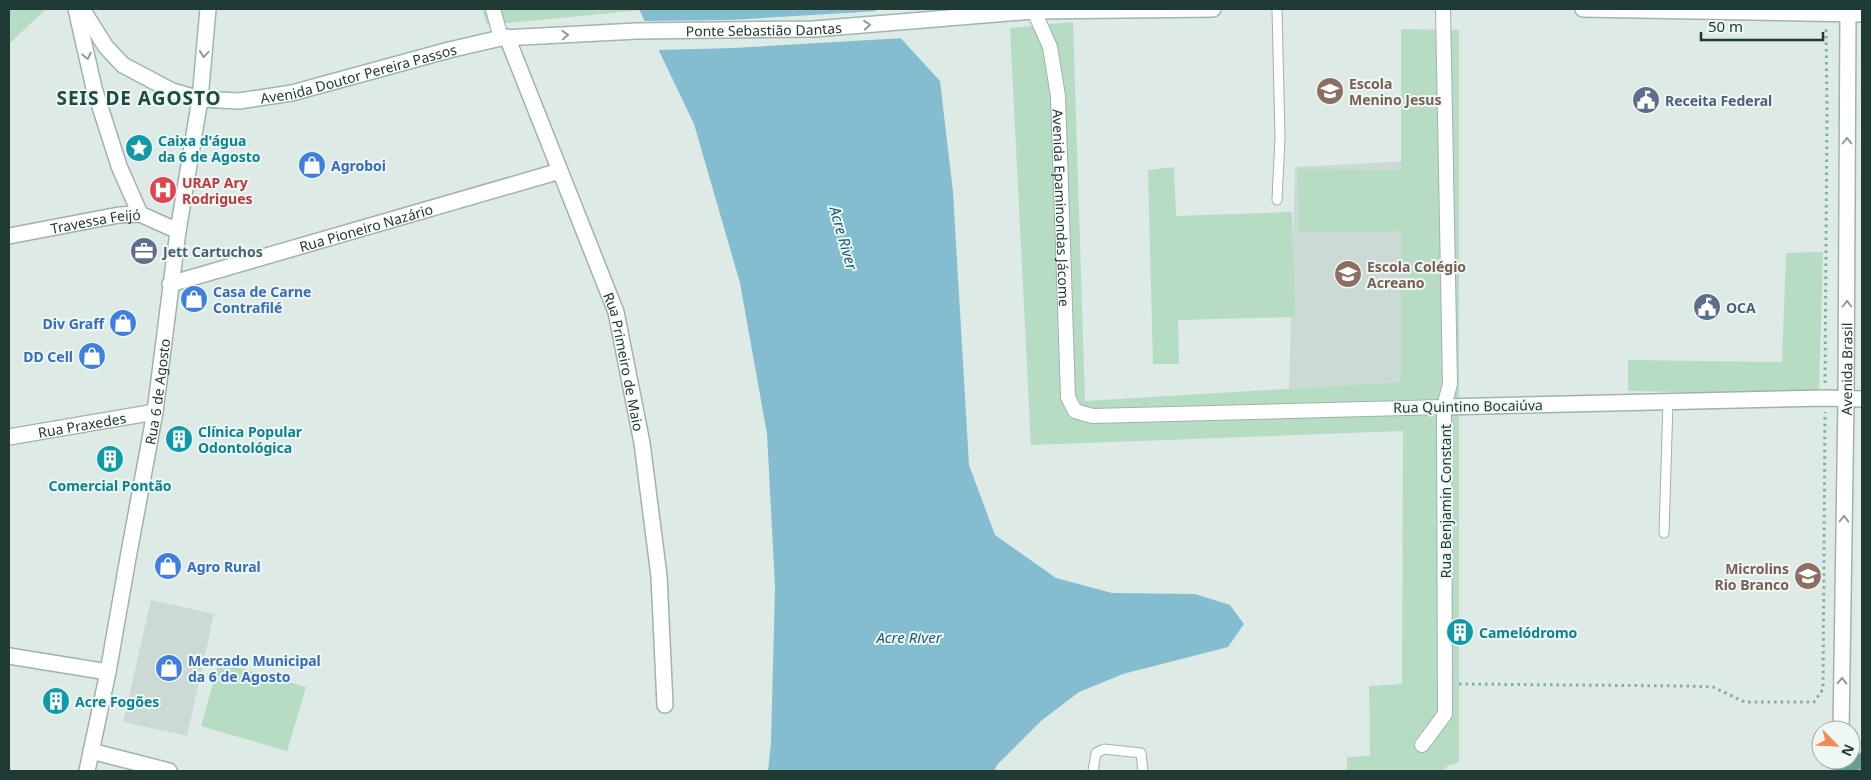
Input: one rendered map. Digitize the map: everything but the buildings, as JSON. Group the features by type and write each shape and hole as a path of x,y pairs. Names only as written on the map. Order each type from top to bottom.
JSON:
{"street":[{"path":"76,9 97,96 119,166 140,214"},
{"name":"Avenida Doutor Pereira Passos","path":"82,9 106,47 123,65 172,92 200,99 239,101 292,93 449,50 508,37"},
{"name":"Rua 6 de Agosto","path":"87,771 108,672 155,412 170,284 200,99 208,9"},
{"name":"Rua Primeiro de Maio","path":"493,9 508,37 616,312 642,444 660,576 665,705"},
{"name":"Ponte Sebastião Dantas","path":"508,37 637,31 814,29 1034,10 1213,9"},
{"name":"Rua Benjamin Constant","path":"1422,745 1445,714 1444,407 1450,384 1443,9"},
{"path":"1583,9 1853,12"},
{"name":"Avenida Epaminondas Jácome","path":"1034,10 1050,48 1058,96 1068,397 1075,411"},
{"name":"Avenida Brasil","path":"1841,720 1853,12"},
{"name":"Rua Pioneiro Nazário","path":"170,284 560,171"},
{"name":"Travessa Feijó","path":"9,236 118,215 140,214 178,231"},
{"name":"Rua Quintino Bocaiúva","path":"1075,411 1092,416 1825,398 1862,399"},
{"name":"Rua Praxedes","path":"9,437 155,412"},
{"path":"9,656 108,672"},
{"path":"91,751 169,771"}],"lane":[{"path":"1276,200 1280,138 1277,9"},
{"path":"1664,534 1668,402"},
{"path":"1092,771 1096,753 1104,749 1142,753 1143,771"}],"path":[{"path":"1445,684 1714,687 1745,702 1814,702 1823,690 1826,13"}],"shaded area":[{"name":"Escola Colégio Acreano","path":"1406,161 1401,382 1289,389 1295,167"},
{"name":"Mercado Municipal da 6 de Agosto","path":"151,600 214,614 187,736 123,722"}],"green space":[{"path":"9,9 46,9 9,44"},
{"path":"482,9 642,9 642,10 487,25"},
{"path":"1073,22 1085,401 1401,382 1401,231 1299,232 1298,169 1401,170 1401,29 1459,30 1459,762 1448,766 1442,771 1347,771 1347,757 1370,756 1369,686 1402,684 1403,431 1031,445 1010,28"},
{"path":"1174,167 1176,216 1292,212 1295,317 1178,320 1179,364 1153,364 1148,170"},
{"path":"1823,252 1819,394 1628,391 1628,360 1782,362 1786,253"},
{"path":"219,662 306,687 287,751 201,726"}],"water":[{"name":"Acre River","path":"639,9 874,9 940,81 953,192 969,465 995,535 1056,578 1112,593 1195,594 1230,605 1244,624 1228,647 1123,674 1079,692 1041,721 997,765 994,771 768,771 771,742 775,586 767,434 740,283 694,124"}],"pier":[{"path":"879,11 904,38 734,48 656,50 642,21 729,20"}],"place":[{"name":"Escola Menino Jesus","path":"1330,91"},
{"name":"Receita Federal","path":"1646,100"},
{"name":"Caixa d'água da 6 de Agosto","path":"139,148"},
{"name":"Agroboi","path":"312,165"},
{"name":"URAP Ary Rodrigues","path":"163,190"},
{"name":"Jett Cartuchos","path":"144,251"},
{"name":"Escola Colégio Acreano","path":"1348,274"},
{"name":"Casa de Carne Contrafilé","path":"194,299"},
{"name":"OCA","path":"1707,307"},
{"name":"Div Graff","path":"123,323"},
{"name":"DD Cell","path":"92,356"},
{"name":"Clínica Popular Odontológica","path":"179,439"},
{"name":"Comercial Pontão","path":"110,459"},
{"name":"Agro Rural","path":"168,566"},
{"name":"Microlins Rio Branco","path":"1808,576"},
{"name":"Camelódromo","path":"1460,632"},
{"name":"Mercado Municipal da 6 de Agosto","path":"169,668"},
{"name":"Acre Fogões","path":"56,701"}],"district":[{"name":"SEIS DE AGOSTO","path":"139,98"}]}
